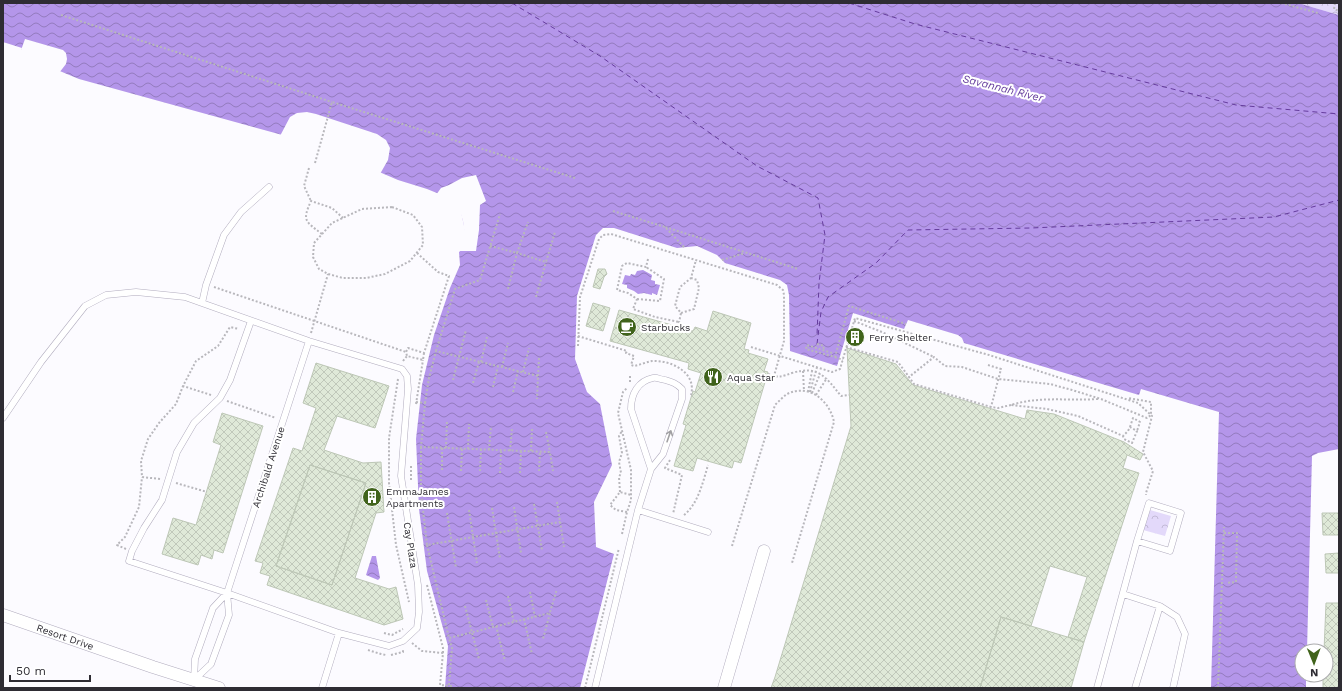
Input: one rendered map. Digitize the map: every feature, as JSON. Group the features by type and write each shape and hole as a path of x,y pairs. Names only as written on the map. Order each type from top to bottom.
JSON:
{"street":[{"path":"724,688 764,551"},
{"name":"Resort Drive","path":"3,615 192,684 219,688"},
{"path":"721,688 730,668"}],"lane":[{"path":"202,303 206,285 224,235 241,212 269,187"},
{"name":"Cay Plaza","path":"3,418 41,362 85,306 106,295 136,292 185,297 251,322 400,368 407,376 408,389 401,476 418,586 419,612 417,628 408,640 389,646 339,633 227,593 130,561 132,551"},
{"path":"132,551 144,528 162,500 177,452 194,423 220,398 230,380 251,322"},
{"name":"Archibald Avenue","path":"192,684 211,664 229,615 227,593 309,341"},
{"path":"595,688 638,510 651,469 663,454 682,399 682,389 676,383 654,378 640,384 633,394 631,402 631,409 651,469"},
{"path":"1097,688 1137,541 1149,503 1181,513 1170,551 1137,541"},
{"path":"638,510 708,532"},
{"name":"Archibald Avenue","path":"192,684 195,659 213,608 227,593"},
{"path":"1123,594 1160,606 1177,617 1185,634 1173,688"},
{"path":"1135,688 1160,606"},
{"path":"322,688 339,633"}],"path":[{"path":"1281,3 1318,13"},
{"path":"1335,3 1334,9 1339,10"},
{"path":"61,15 575,178"},
{"path":"315,163 332,102"},
{"path":"310,168 304,186 311,201 332,208 343,218"},
{"path":"311,201 305,214 307,220 312,226 322,234"},
{"path":"392,207 413,215 422,227 423,244 410,261 385,274 366,278 343,278 328,274 319,269 313,257 314,243 322,234 332,223 362,209 392,207"},
{"path":"613,211 798,269"},
{"path":"426,581 443,648 440,685 450,685 452,648 427,545 421,492 421,447 425,403 436,351 455,289 480,280 500,214"},
{"path":"508,289 517,253 528,222"},
{"path":"665,227 684,247"},
{"path":"536,297 556,232"},
{"path":"578,346 580,297 599,239 602,235 611,234 780,287 784,295 784,341 774,376"},
{"path":"490,246 546,262"},
{"path":"416,408 424,353 449,276 438,272 417,253"},
{"path":"722,260 746,253"},
{"path":"646,267 648,259"},
{"path":"681,313 675,306 680,286 691,278 696,260"},
{"path":"627,263 646,267 664,279 660,301 637,298 628,293 617,290 622,266 627,263"},
{"path":"309,341 328,274"},
{"path":"681,313 694,310 700,288 697,280 691,278"},
{"path":"206,285 315,320 406,352 407,356 423,360"},
{"path":"637,298 633,309 655,317 679,322"},
{"path":"835,357 849,306 906,324"},
{"path":"678,327 681,313"},
{"path":"751,347 832,372 840,369 855,318 989,355 1120,397 1138,403 1151,415"},
{"path":"854,321 882,332 934,357 945,366 962,367 998,379 1050,384 1101,399 1146,418 1151,415"},
{"path":"132,551 117,545 125,537 139,507 142,477 141,461 148,439 159,423 176,404 183,386 196,361 218,346 230,327 248,332"},
{"path":"453,380 466,330"},
{"path":"473,383 487,337"},
{"path":"502,367 508,343"},
{"path":"817,344 824,346 823,350"},
{"path":"832,353 807,346 806,349 843,360"},
{"path":"846,347 898,362 914,384 991,407 998,408 1025,401 1101,399"},
{"path":"406,352 408,348 424,353"},
{"path":"523,372 529,348"},
{"path":"436,351 538,376"},
{"path":"909,377 934,357"},
{"path":"537,399 540,358"},
{"path":"988,365 1000,369 991,407"},
{"path":"493,387 498,366"},
{"path":"810,392 817,367"},
{"path":"513,392 518,371"},
{"path":"803,371 804,391"},
{"path":"768,374 780,377 803,371 816,372 827,378 841,396 849,395"},
{"path":"810,392 812,371"},
{"path":"810,392 820,374"},
{"path":"622,540 627,512 631,500 631,470 618,413 623,392 630,384 630,376"},
{"path":"816,395 827,378"},
{"path":"183,386 284,420"},
{"path":"732,546 775,405 787,395 794,392 810,392 825,402 830,409 834,422 792,563"},
{"path":"1120,397 1151,402 1152,416 1143,452 1153,471 1146,493 1149,503"},
{"path":"420,402 425,403"},
{"path":"1011,405 1047,409 1078,416 1123,436 1124,439 1132,443 1137,431 1139,430 1140,422 1133,418 1128,431 1123,436"},
{"path":"446,448 447,420"},
{"path":"468,449 470,424"},
{"path":"490,450 491,426"},
{"path":"1130,427 1137,431"},
{"path":"510,451 512,428"},
{"path":"531,451 532,429"},
{"path":"622,431 619,436 622,454 619,462 621,473 619,477 620,492 610,505 616,510 627,512"},
{"path":"546,432 553,471"},
{"path":"421,447 550,452"},
{"path":"442,448 442,470"},
{"path":"461,471 462,449"},
{"path":"480,471 481,450"},
{"path":"500,473 501,450"},
{"path":"520,473 521,451"},
{"path":"538,471 540,452"},
{"path":"412,457 412,487"},
{"path":"142,477 168,481 206,492"},
{"path":"620,492 631,495"},
{"path":"557,502 564,548"},
{"path":"534,504 542,550"},
{"path":"514,507 521,553"},
{"path":"492,508 500,559"},
{"path":"469,510 477,563"},
{"path":"447,513 456,568"},
{"path":"427,545 560,522"},
{"path":"1218,688 1224,527"},
{"path":"1224,534 1237,533 1236,582 1226,583"},
{"path":"585,688 620,546"},
{"path":"543,639 557,589"},
{"path":"530,592 535,617"},
{"path":"508,596 514,622"},
{"path":"486,600 493,627"},
{"path":"465,606 479,659"},
{"path":"449,638 550,614"},
{"path":"524,620 532,654"},
{"path":"496,626 505,662"},
{"path":"398,632 422,651 443,653"},
{"path":"368,650 381,654 395,655 403,652 404,645 408,640"}],"green space":[{"path":"1298,3 1339,3 1339,15"},
{"path":"1150,510 1171,516 1165,536 1143,530"}],"water":[{"name":"Savannah River","path":"3,3 1298,3 1339,15 1339,449 1318,453 1312,456 1307,643 1294,643 1294,683 1306,683 1306,688 1211,688 1219,412 1141,389 1139,395 964,343 962,338 958,335 908,320 904,329 853,313 837,366 790,351 789,295 787,285 780,280 725,263 717,255 697,246 677,248 614,228 603,228 596,235 577,296 575,359 587,392 600,404 612,465 594,502 596,547 614,554 580,688 445,688 448,646 427,571 419,509 416,439 422,385 434,335 450,288 460,265 459,252 468,245 459,202 427,189 398,180 335,153 297,139 79,79 38,62 21,51 22,48 3,42"},
{"path":"643,270 652,275 651,280 655,281 655,284 660,285 657,295 652,293 652,295 644,293 638,294 627,288 627,285 622,284 625,275 635,275 637,271"},
{"path":"372,556 376,556 380,578 378,580 366,575"}],"pier":[{"path":"25,39 63,50 66,53 66,64 59,73 37,64 20,53"},
{"path":"307,112 377,134 386,140 390,148 388,160 380,174 296,140 280,136 290,117 297,113"},
{"path":"476,175 486,201 480,205 476,251 459,251 458,250 466,244 463,221 458,204 436,195 441,188 462,178"},
{"path":"615,552 616,554 583,688 581,688"}],"building":[{"path":"598,269 605,269 607,274 604,277 600,289 593,287"},
{"path":"593,303 610,308 603,331 586,326"},
{"path":"619,310 693,331 695,327 707,331 713,311 751,323 744,349 749,350 748,353 768,359 764,371 768,372 741,463 734,461 732,468 697,458 693,471 674,466 686,425 683,424 693,391 695,392 701,373 688,369 689,363 610,341"},
{"name":"Ferry Shelter","path":"853,329 861,331 856,346 848,344"},
{"path":"847,348 896,364 913,385 1025,419 1027,410 1054,414 1124,442 1143,454 1140,460 1127,455 1123,468 1139,473 1084,642 1068,637 1087,577 1050,566 1031,626 1001,617 980,688 771,688 851,426"},
{"name":"EmmaJames Apartments","path":"316,363 389,386 375,428 337,416 324,450 363,463 381,462 384,512 376,513 355,578 389,589 396,587 403,619 384,625 267,585 270,576 260,573 263,563 255,561 293,448 302,451 316,408 303,403","holes":["310,465 366,483 332,585 276,566"]},
{"path":"222,413 263,426 223,553 214,550 212,559 201,555 198,565 162,554 173,518 196,525 221,445 213,442"},
{"path":"310,465 366,483 332,585 276,566"},
{"path":"1322,513 1339,513 1339,535 1323,535"},
{"path":"1339,553 1339,573 1326,573 1325,554"},
{"path":"1326,603 1339,603 1339,688 1323,688 1323,683 1334,683 1334,643 1324,643"},
{"path":"1001,617 1084,642 1071,688 980,688"}],"ferry route":[{"path":"512,3 600,56 757,166 818,198 825,235 819,283 817,336"},
{"path":"849,3 915,24 1236,105 1339,114"},
{"path":"817,344 821,312 828,297 876,263 908,230 1031,228 1274,217 1339,200"}],"place":[{"name":"Starbucks","path":"627,327"},
{"name":"Ferry Shelter","path":"855,337"},
{"name":"Aqua Star","path":"713,377"},
{"name":"EmmaJames Apartments","path":"372,497"}]}
